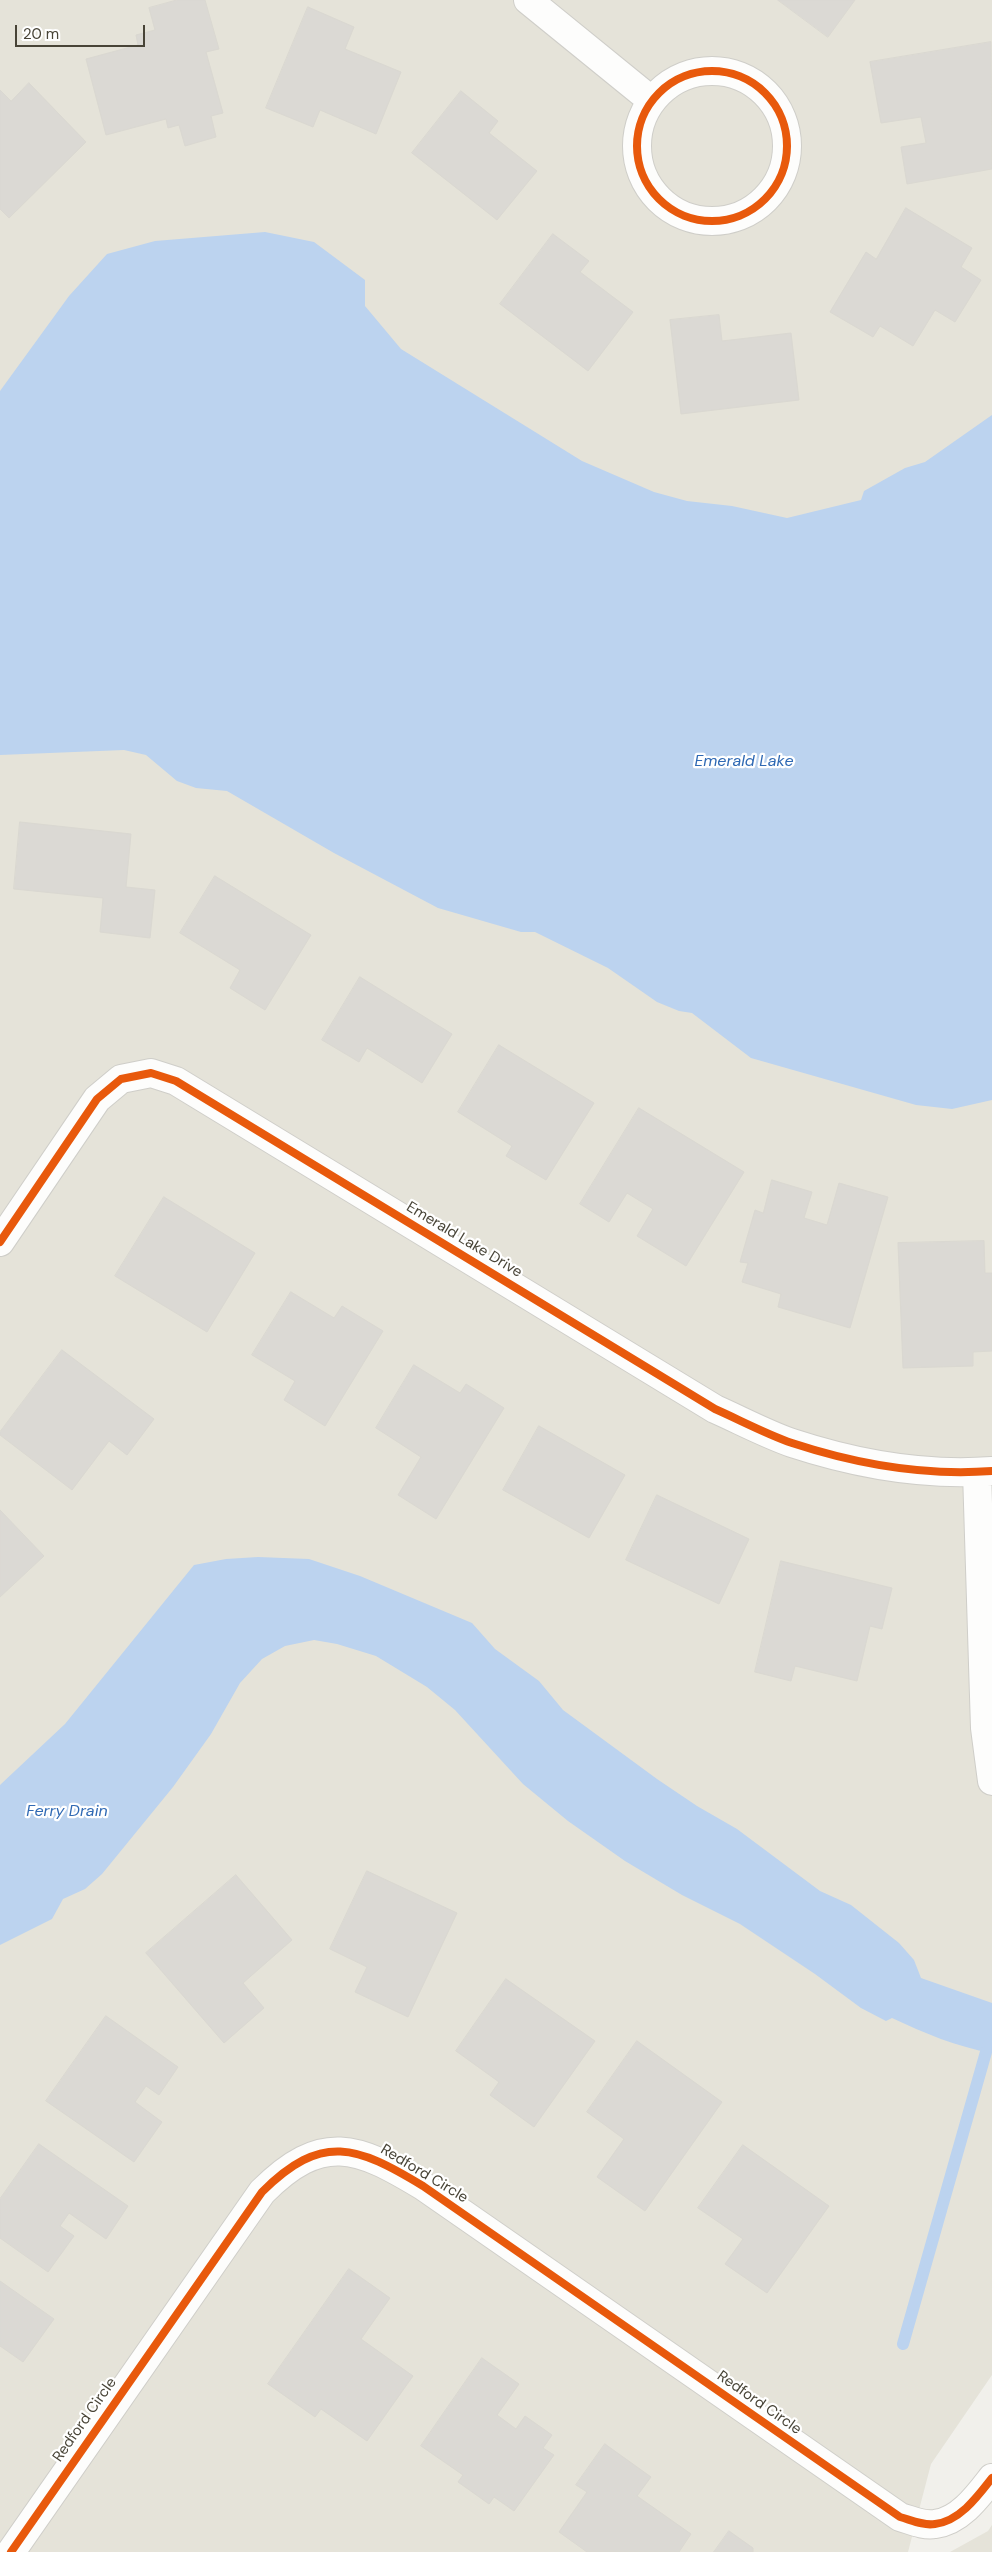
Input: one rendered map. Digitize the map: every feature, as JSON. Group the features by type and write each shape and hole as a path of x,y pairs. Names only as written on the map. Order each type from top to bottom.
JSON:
{"street":[{"path":"528,0 651,100"},
{"path":"716,70 740,75 760,88 777,107 786,130 787,154 781,178 767,198 748,214 723,222 698,220 673,212 654,195 641,173 636,148 639,123 651,100 668,83 691,73 716,70"},
{"name":"Emerald Lake Drive","path":"0,1242 97,1099 121,1079 151,1073 176,1081 715,1409 791,1443 871,1464 925,1471 984,1471"},
{"path":"984,1471 985,1728 992,1781"},
{"name":"Redford Circle","path":"11,2552 262,2192 280,2174 302,2159 330,2152 354,2152 384,2163 422,2186 900,2517 917,2522 935,2524 955,2516 974,2501 992,2478"}],"shaded area":[{"path":"0,0 992,0 992,2375 931,2464 908,2552 0,2552"},
{"path":"992,2525 992,2552 950,2552 988,2531"}],"water":[{"name":"Emerald Lake","path":"265,232 314,242 365,280 365,306 401,349 582,461 654,492 687,501 732,506 787,518 861,500 864,491 905,468 925,462 992,415 992,1100 952,1109 916,1105 751,1058 692,1013 679,1011 657,1002 608,968 535,932 521,932 438,908 334,853 227,791 196,788 177,781 146,755 124,750 0,755 0,391 69,296 107,254 155,241"},
{"name":"Ferry Drain","path":"258,1557 309,1559 360,1576 472,1623 495,1649 539,1681 563,1710 657,1779 697,1806 737,1829 820,1891 851,1905 899,1943 914,1960 921,1978 992,2003 992,2053 941,2039 892,2018 886,2021 861,2008 815,1974 740,1924 682,1895 625,1861 568,1821 523,1784 455,1710 427,1687 376,1656 337,1644 314,1640 285,1646 262,1659 240,1683 211,1734 173,1787 102,1874 85,1889 63,1899 52,1919 0,1945 0,1785 65,1724 194,1565 226,1559"}],"building":[{"path":"177,0 205,0 219,49 206,52 223,113 211,116 216,137 185,146 179,125 168,128 166,119 106,135 86,59 138,45 136,35 155,30 149,8"},
{"path":"778,0 855,0 828,37"},
{"path":"308,7 354,27 345,49 401,72 376,134 320,110 313,127 266,108"},
{"path":"991,42 992,169 907,184 901,147 926,143 921,117 881,123 870,62"},
{"path":"29,83 86,142 9,218 0,209 0,90 11,101"},
{"path":"461,91 498,121 489,133 537,171 497,220 412,153"},
{"path":"906,208 972,248 961,267 981,280 955,322 935,310 913,346 880,326 873,337 830,312 866,252 876,259"},
{"path":"553,234 589,261 580,272 633,312 588,371 500,304"},
{"path":"719,315 722,341 791,333 799,400 681,414 670,320"},
{"path":"20,822 131,834 126,887 155,890 150,938 100,932 103,898 14,889"},
{"path":"215,876 311,935 265,1010 230,988 240,970 180,933"},
{"path":"360,977 452,1034 422,1083 367,1048 359,1062 322,1040"},
{"path":"499,1045 594,1103 546,1180 506,1156 512,1146 458,1112"},
{"path":"639,1108 744,1172 686,1266 637,1236 653,1209 627,1193 609,1222 580,1204"},
{"path":"772,1180 812,1192 804,1218 827,1225 839,1183 888,1197 850,1328 778,1307 781,1294 742,1282 748,1263 740,1262 755,1210 763,1213"},
{"path":"164,1197 255,1253 207,1332 115,1276"},
{"path":"984,1241 985,1273 992,1273 992,1351 973,1352 973,1366 903,1368 898,1243"},
{"path":"291,1292 334,1318 342,1306 383,1331 325,1426 284,1400 295,1381 252,1355"},
{"path":"62,1350 154,1419 127,1455 109,1441 72,1490 0,1435 0,1432"},
{"path":"414,1365 460,1393 466,1384 504,1408 436,1519 398,1495 421,1457 376,1428"},
{"path":"539,1426 625,1475 589,1538 503,1490"},
{"path":"657,1495 749,1539 719,1604 626,1560"},
{"path":"0,1510 44,1556 0,1597"},
{"path":"781,1561 892,1588 882,1629 870,1626 857,1681 795,1666 791,1681 755,1672"},
{"path":"367,1871 457,1913 408,2017 355,1992 367,1967 330,1949"},
{"path":"236,1875 292,1940 243,1983 264,2008 224,2043 146,1953"},
{"path":"506,1979 595,2041 534,2127 490,2095 499,2082 456,2051"},
{"path":"106,2016 178,2067 159,2095 146,2086 135,2102 162,2122 134,2162 46,2101"},
{"path":"637,2041 722,2102 645,2211 597,2177 624,2139 587,2112"},
{"path":"39,2144 128,2206 106,2239 69,2213 60,2226 74,2236 48,2272 0,2238 0,2199"},
{"path":"743,2145 829,2206 767,2293 725,2264 743,2239 698,2208"},
{"path":"349,2269 390,2298 361,2339 413,2376 367,2441 321,2409 315,2417 268,2384"},
{"path":"0,2281 54,2319 23,2362 0,2346"},
{"path":"482,2358 519,2384 497,2415 516,2429 525,2416 552,2435 543,2448 554,2455 514,2511 494,2497 489,2504 458,2482 463,2475 421,2446"},
{"path":"605,2444 651,2477 637,2496 691,2534 679,2552 587,2552 559,2532 587,2492 576,2485"},
{"path":"729,2531 753,2548 753,2552 714,2552"}],"waterway":[{"path":"903,2344 986,2052"}],"cycle path":[{"path":"712,71 727,72 741,76 754,83 765,93 775,104 782,117 786,131 787,146 786,161 782,175 775,188 765,199 754,209 741,216 727,220 712,221 697,220 683,216 670,209 659,199 649,188 642,175 638,161 637,146 638,131 642,117 649,104 659,93 670,83 683,76 697,72 712,71"},
{"path":"0,1242 97,1099 121,1079 151,1073 176,1081 715,1409 792,1443 841,1457 916,1470 941,1472 992,1471"},
{"path":"11,2552 262,2192 283,2173 303,2160 322,2153 359,2154 400,2172 423,2186 900,2517 926,2524 944,2522 968,2507 992,2478"}]}
